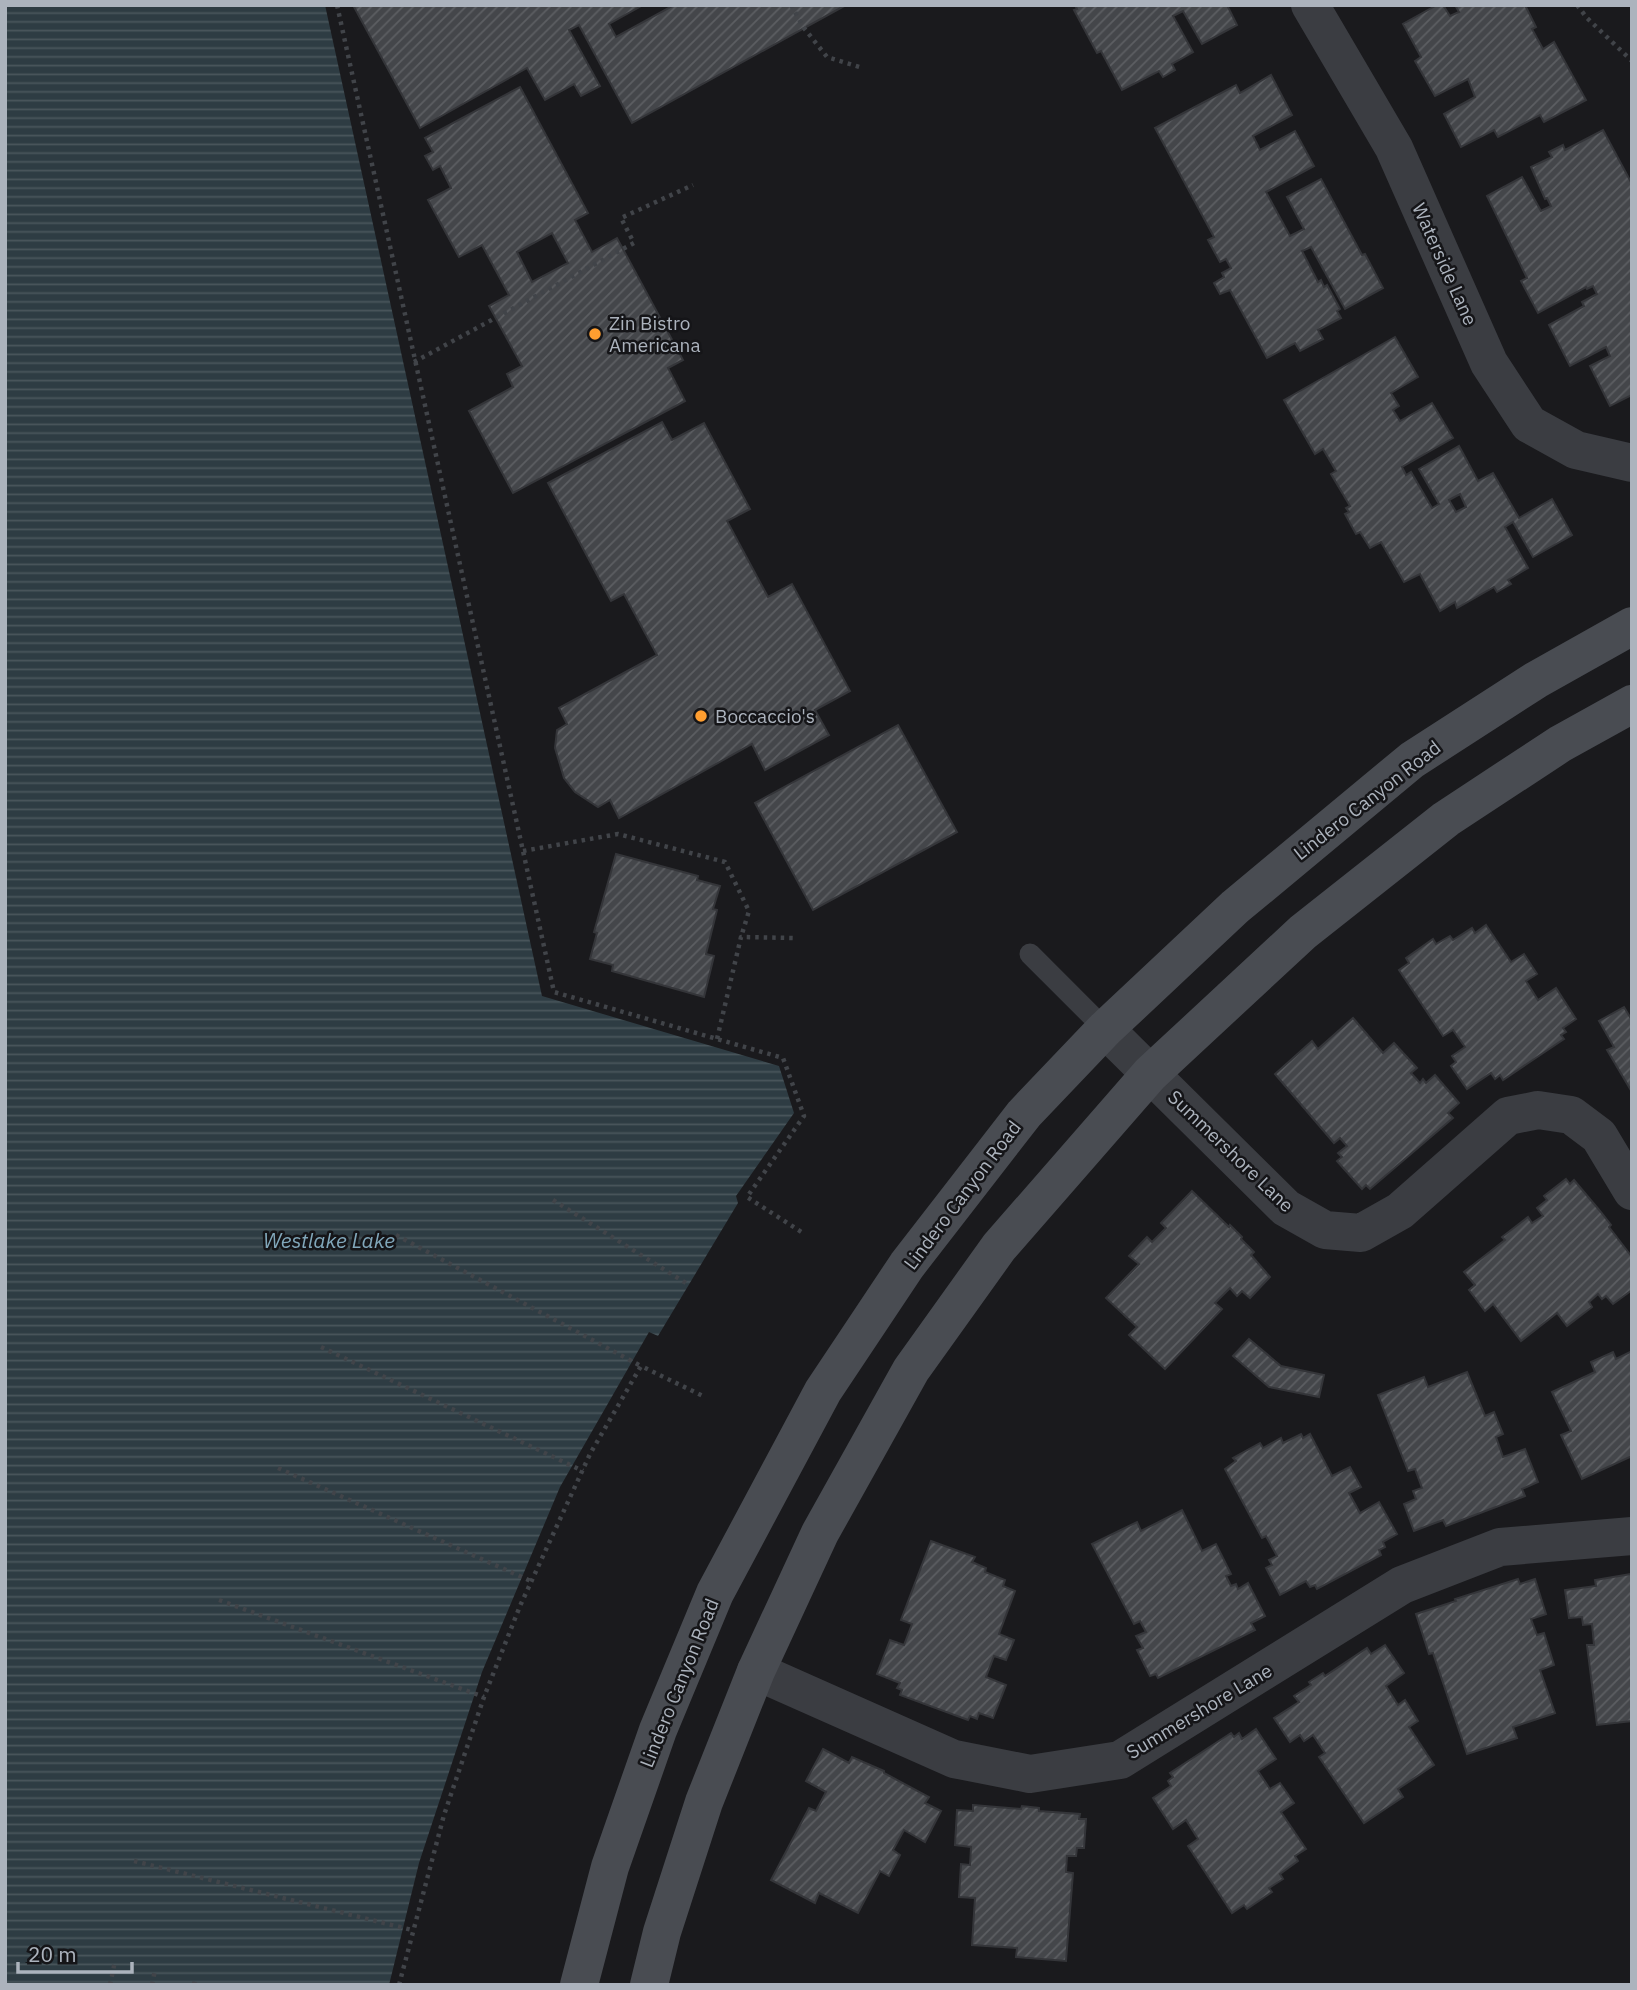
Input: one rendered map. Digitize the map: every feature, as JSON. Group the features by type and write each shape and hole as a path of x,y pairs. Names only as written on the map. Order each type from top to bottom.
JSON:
{"street":[{"name":"Waterside Lane","path":"1310,5 1394,148 1489,363 1529,424 1576,450 1632,463"},
{"name":"Lindero Canyon Road","path":"579,1985 610,1867 668,1705 715,1593 823,1391 907,1265 1024,1114 1105,1029 1234,907 1412,760 1536,680 1632,626"},
{"path":"649,1985 662,1932 704,1802 756,1671 820,1533 911,1370 999,1247 1150,1074 1303,932 1446,819 1560,744 1632,705"},
{"name":"Summershore Lane","path":"1105,1029 1286,1208 1325,1230 1361,1233 1400,1212 1508,1116 1538,1110 1572,1115 1599,1136 1632,1191"},
{"name":"Summershore Lane","path":"756,1671 954,1759 1030,1774 1120,1759 1402,1585 1500,1546 1632,1535"}],"lane":[{"path":"1030,954 1105,1029"}],"path":[{"path":"337,5 554,992 783,1058 804,1116 747,1197 803,1233"},
{"path":"791,5 804,28 827,57 863,68"},
{"path":"1577,5 1632,61"},
{"path":"414,362 634,243 621,218 693,185"},
{"path":"523,851 618,834 725,862 749,911 717,1039"},
{"path":"741,937 794,938"},
{"path":"553,1199 689,1285"},
{"path":"396,1235 641,1366 705,1396"},
{"path":"321,1347 584,1471"},
{"path":"399,1985 444,1815 484,1697 520,1606 590,1454 641,1366"},
{"path":"278,1468 534,1583"},
{"path":"219,1600 484,1697"},
{"path":"134,1861 412,1930"},
{"path":"110,1985 115,1961"},
{"path":"152,1985 155,1970"}],"water":[{"name":"Westlake Lake","path":"5,5 325,5 542,996 779,1066 794,1113 736,1196 738,1203 658,1336 649,1332 560,1487 482,1672 419,1863 389,1985 5,1985"}],"building":[{"path":"353,5 643,5 609,24 616,37 674,5 846,5 632,123 579,25 569,30 600,86 581,96 574,84 545,100 527,68 420,128"},
{"path":"1075,5 1227,5 1237,25 1202,44 1183,11 1173,16 1193,52 1172,64 1175,70 1163,77 1159,71 1122,90 1101,51 1097,53 1074,10 1077,9"},
{"path":"1437,5 1443,5 1450,16 1459,12 1455,5 1525,5 1536,27 1532,29 1543,49 1554,42 1586,100 1544,122 1540,115 1498,137 1494,130 1461,147 1444,114 1475,97 1468,79 1435,96 1415,61 1421,57 1403,24"},
{"path":"1271,75 1292,115 1253,136 1260,150 1295,131 1314,166 1266,192 1290,236 1304,229 1287,197 1321,179 1383,288 1345,309 1311,247 1302,251 1318,282 1321,280 1324,287 1327,285 1340,309 1337,311 1341,318 1318,330 1323,339 1300,351 1295,343 1267,358 1230,290 1220,294 1214,283 1224,277 1222,273 1231,268 1226,259 1220,262 1208,240 1214,237 1155,128 1236,85 1240,93"},
{"path":"520,87 588,213 575,220 592,252 617,238 683,360 668,368 685,401 513,493 469,411 513,387 507,374 522,366 489,306 509,295 482,245 459,257 428,200 451,188 440,166 433,170 425,156 433,152 425,138","holes":["552,233 568,263 532,282 517,252"]},
{"path":"1603,130 1632,184 1632,395 1610,406 1590,366 1610,356 1606,347 1570,366 1549,325 1584,306 1582,302 1597,294 1593,286 1587,289 1586,287 1538,313 1521,281 1527,278 1487,196 1522,177 1541,211 1551,206 1547,198 1545,199 1531,167 1552,157 1549,152 1563,145 1565,150"},
{"path":"1395,337 1418,377 1391,393 1399,406 1393,410 1400,421 1432,403 1453,438 1402,467 1406,475 1411,472 1432,508 1439,504 1419,469 1459,446 1478,481 1493,473 1519,518 1552,499 1572,535 1533,557 1513,522 1505,527 1528,568 1508,580 1511,584 1497,592 1494,587 1457,608 1455,602 1440,611 1420,574 1404,582 1381,542 1370,548 1360,532 1356,534 1345,514 1349,512 1346,508 1350,506 1331,474 1336,471 1323,449 1315,454 1284,400","holes":["1460,494 1466,507 1456,512 1449,500"]},
{"path":"662,422 672,440 704,423 750,509 727,521 768,597 792,584 850,691 815,710 829,735 765,770 752,744 619,818 610,800 598,807 575,792 564,778 555,748 557,730 567,724 559,708 657,655 624,594 611,601 548,483"},
{"path":"898,725 957,832 813,910 755,803"},
{"path":"616,854 698,876 697,880 720,886 713,909 717,910 706,954 714,956 704,997 612,971 613,965 590,959 597,933 594,932"},
{"path":"1486,925 1511,962 1524,954 1537,974 1526,981 1538,1000 1556,988 1576,1019 1563,1028 1566,1032 1561,1035 1564,1039 1503,1080 1500,1075 1495,1079 1491,1073 1467,1089 1451,1066 1456,1062 1452,1056 1465,1047 1453,1030 1443,1036 1399,970 1409,963 1406,958 1433,939 1436,944 1450,936 1453,940 1472,928 1475,933"},
{"path":"1624,1007 1630,1017 1632,1015 1632,1092 1607,1050 1614,1047 1599,1021"},
{"path":"1353,1018 1383,1053 1394,1043 1417,1068 1411,1073 1420,1083 1423,1079 1426,1083 1435,1075 1459,1103 1448,1113 1453,1118 1370,1189 1366,1185 1362,1189 1337,1161 1342,1157 1338,1153 1347,1146 1340,1138 1334,1143 1275,1074 1312,1041 1318,1049"},
{"path":"1566,1179 1570,1184 1574,1180 1611,1225 1609,1227 1632,1257 1632,1290 1613,1304 1606,1296 1602,1299 1598,1294 1589,1302 1592,1307 1567,1326 1557,1313 1521,1341 1493,1304 1485,1311 1469,1290 1475,1285 1464,1272 1505,1240 1502,1237 1528,1217 1532,1223 1543,1216 1537,1208 1547,1200 1544,1196"},
{"path":"1192,1191 1242,1237 1254,1252 1251,1255 1270,1277 1250,1298 1242,1291 1237,1296 1230,1288 1215,1303 1222,1309 1165,1369 1129,1335 1137,1327 1106,1298 1139,1264 1129,1256 1147,1237 1152,1242 1166,1228 1161,1223"},
{"path":"1249,1339 1281,1366 1324,1375 1319,1397 1269,1387 1233,1356"},
{"path":"1632,1351 1632,1456 1582,1479 1561,1435 1571,1431 1552,1392 1595,1372 1591,1362 1613,1352 1616,1359"},
{"path":"1467,1372 1485,1416 1494,1412 1503,1434 1496,1437 1503,1457 1525,1449 1538,1482 1522,1489 1525,1496 1446,1526 1443,1520 1414,1531 1404,1504 1416,1499 1413,1491 1422,1488 1415,1469 1408,1471 1378,1395 1424,1377 1428,1387"},
{"path":"1301,1434 1303,1438 1310,1434 1332,1476 1350,1467 1361,1487 1349,1493 1360,1513 1379,1502 1397,1534 1383,1542 1385,1547 1379,1550 1381,1555 1317,1589 1315,1585 1310,1587 1306,1581 1280,1595 1266,1568 1272,1565 1269,1560 1277,1556 1266,1536 1262,1538 1225,1469 1236,1461 1233,1458 1260,1443 1263,1448 1281,1438 1283,1443"},
{"path":"1182,1510 1202,1551 1216,1544 1231,1574 1226,1576 1231,1586 1236,1584 1238,1589 1248,1583 1265,1616 1251,1623 1255,1630 1158,1678 1156,1674 1150,1676 1137,1650 1143,1648 1136,1636 1146,1632 1140,1621 1134,1624 1092,1544 1137,1522 1141,1531"},
{"path":"931,1541 975,1557 972,1562 986,1568 985,1572 1005,1580 1003,1586 1015,1591 999,1634 1014,1640 1006,1660 994,1656 986,1677 1006,1685 993,1718 979,1713 977,1719 970,1716 968,1720 900,1695 902,1690 897,1688 900,1683 877,1674 890,1640 904,1645 912,1624 901,1620"},
{"path":"1631,1574 1632,1721 1597,1725 1587,1645 1594,1645 1592,1624 1583,1625 1582,1617 1569,1618 1565,1590 1596,1586 1595,1580"},
{"path":"1518,1579 1520,1584 1535,1579 1546,1614 1531,1619 1537,1635 1544,1633 1554,1665 1540,1670 1555,1713 1513,1727 1517,1738 1467,1754 1433,1653 1429,1654 1416,1614"},
{"path":"1385,1645 1404,1673 1386,1686 1398,1705 1405,1700 1418,1721 1409,1727 1434,1765 1398,1789 1403,1797 1364,1823 1319,1757 1325,1753 1313,1735 1304,1741 1300,1735 1290,1742 1274,1718 1299,1702 1294,1696 1311,1685 1309,1682 1323,1673 1325,1676 1367,1648 1371,1654"},
{"path":"1256,1729 1276,1759 1258,1771 1270,1789 1280,1783 1294,1803 1281,1812 1306,1849 1295,1856 1298,1861 1280,1874 1283,1879 1269,1888 1272,1892 1247,1909 1244,1905 1232,1913 1188,1846 1198,1839 1186,1820 1173,1829 1153,1798 1171,1786 1168,1781 1173,1777 1170,1773 1231,1733 1234,1737 1239,1733 1242,1739"},
{"path":"823,1749 849,1763 852,1757 884,1771 929,1797 925,1803 941,1811 925,1842 904,1830 893,1850 900,1855 889,1876 880,1871 858,1913 819,1893 815,1903 771,1880 809,1808 816,1811 826,1792 806,1781"},
{"path":"973,1805 1039,1808 1039,1811 1080,1814 1079,1819 1086,1819 1084,1848 1077,1848 1076,1856 1067,1856 1066,1872 1073,1873 1066,1961 1016,1957 1017,1948 972,1945 975,1898 959,1897 961,1864 970,1865 971,1847 955,1845 957,1810 973,1811"}],"place":[{"name":"Zin Bistro Americana","path":"595,334"},
{"name":"Boccaccio's","path":"701,716"}]}
